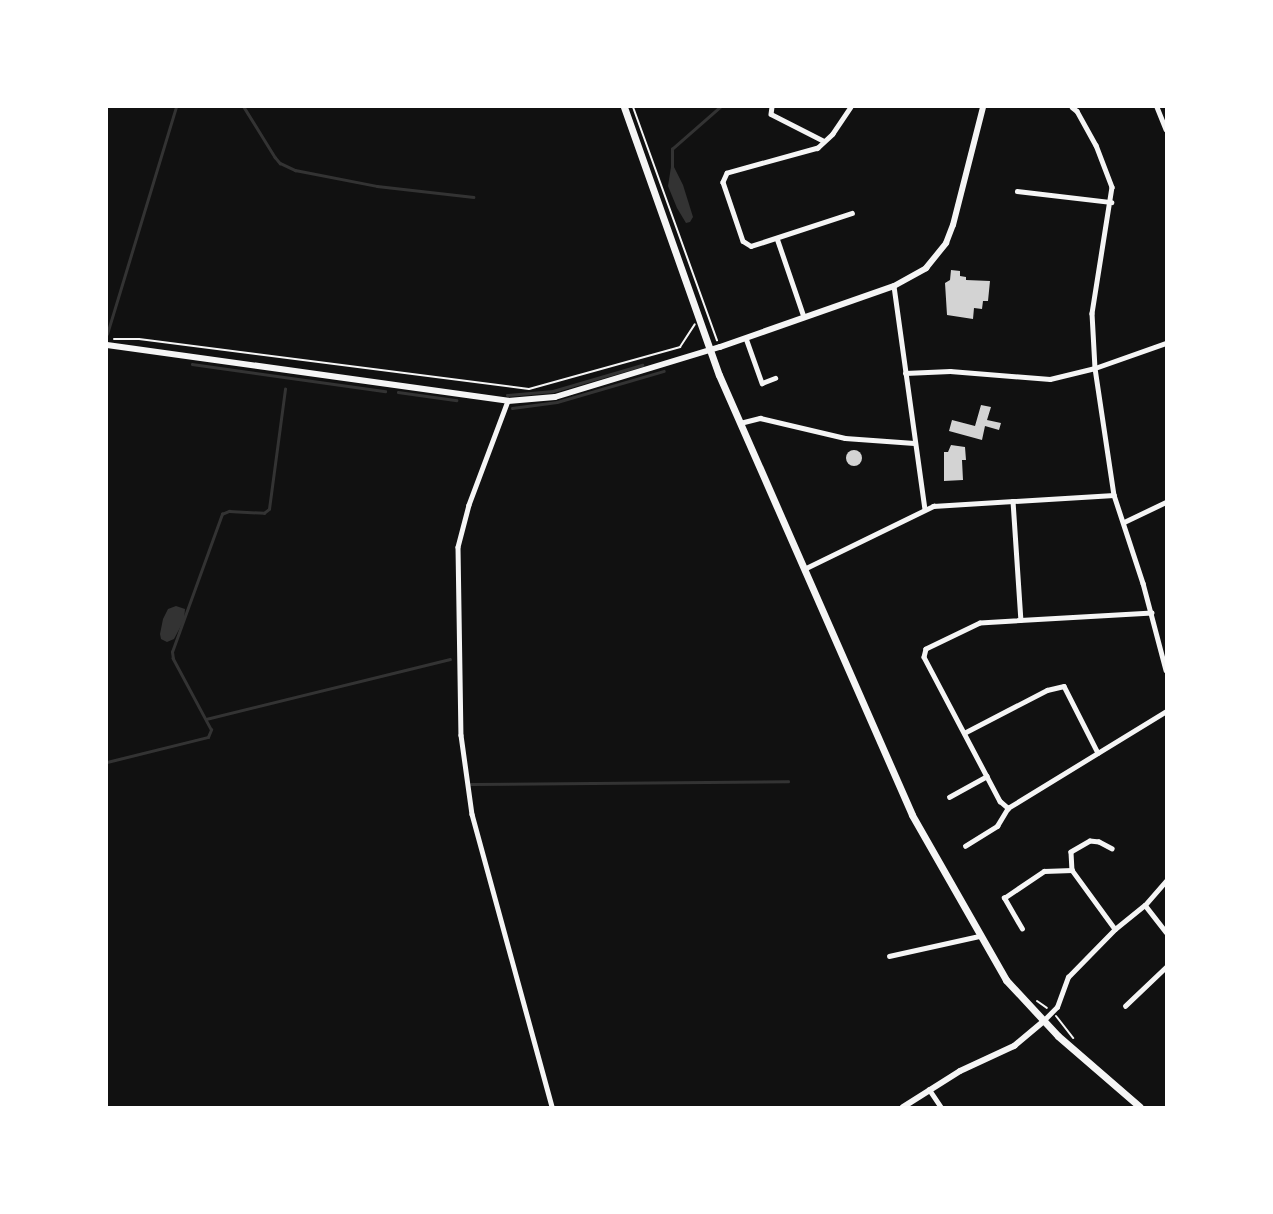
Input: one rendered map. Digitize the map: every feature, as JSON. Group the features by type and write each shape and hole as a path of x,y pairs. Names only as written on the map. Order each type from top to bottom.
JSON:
{"main road":[{"path":"624,107 700,323 739,424 912,815 1006,980 1044,1021 1139,1107"}],"street":[{"path":"772,107 771,114 824,141"},
{"path":"851,107 833,134 818,148 785,155 724,176 723,182 743,241 751,246 852,213"},
{"path":"110,343 508,401 544,400 720,347 894,286 926,268 946,243 983,107"},
{"path":"1072,107 1077,111 1108,172 1112,187 1092,313 1095,368 1114,495 1152,613 1166,670"},
{"path":"1157,107 1166,129"},
{"path":"1017,191 1111,202"},
{"path":"777,238 804,317"},
{"path":"894,286 925,509"},
{"path":"746,338 762,383 775,378"},
{"path":"905,373 950,371 1050,379 1095,368 1166,343"},
{"path":"508,401 469,505 458,547 461,735 472,814 552,1107"},
{"path":"739,424 760,418 845,438 914,443"},
{"path":"803,569 925,509 1114,495"},
{"path":"1013,502 1021,620"},
{"path":"1124,523 1166,502"},
{"path":"1007,808 987,776 924,657 926,649 980,623 1152,613"},
{"path":"964,733 1047,690 1064,686 1098,753"},
{"path":"965,846 997,826 1007,808 1166,710"},
{"path":"949,797 987,776"},
{"path":"1112,849 1099,842 1090,841 1071,852 1072,870 1115,929"},
{"path":"1022,929 1004,898 1044,871 1072,870"},
{"path":"903,1107 929,1088 1014,1046 1044,1021 1057,1007 1068,977 1115,929 1145,905 1166,881"},
{"path":"1145,905 1166,932"},
{"path":"889,956 979,936"},
{"path":"1125,1006 1166,967"},
{"path":"929,1088 941,1107"}],"path":[{"path":"634,107 720,347"},
{"path":"110,343 139,339 529,389 680,347 687,342 692,327 709,319"},
{"path":"1034,1002 1039,1001 1063,1023 1063,1030"}],"shaded area":[{"path":"671,167 674,167 683,185 693,217 690,222 686,223 668,186"},
{"path":"176,606 185,609 184,620 174,639 167,642 161,639 160,634 163,619 168,609"}],"building":[{"path":"951,270 960,271 960,276 966,277 966,280 990,281 988,301 983,301 982,309 974,308 973,319 947,315 945,283 950,280"},
{"path":"981,405 991,407 987,420 1001,423 999,430 985,426 982,440 949,431 952,420 975,426"},
{"path":"951,445 965,447 966,460 962,460 963,480 944,481 944,452 948,452"},
{"path":"854,450 860,452 860,464 854,466 848,464 846,458 848,452"}],"waterway":[{"path":"107,334 176,107"},
{"path":"244,107 275,157 280,163 295,170 377,186 473,197"},
{"path":"672,167 672,149 720,107"},
{"path":"192,364 385,391"},
{"path":"507,395 553,391 642,365"},
{"path":"512,408 557,402 664,371"},
{"path":"107,762 208,737 211,730 173,659 172,652 222,514 229,511 264,513 269,509 285,389"},
{"path":"398,392 456,400"},
{"path":"206,719 450,659"},
{"path":"471,784 788,781"}]}
